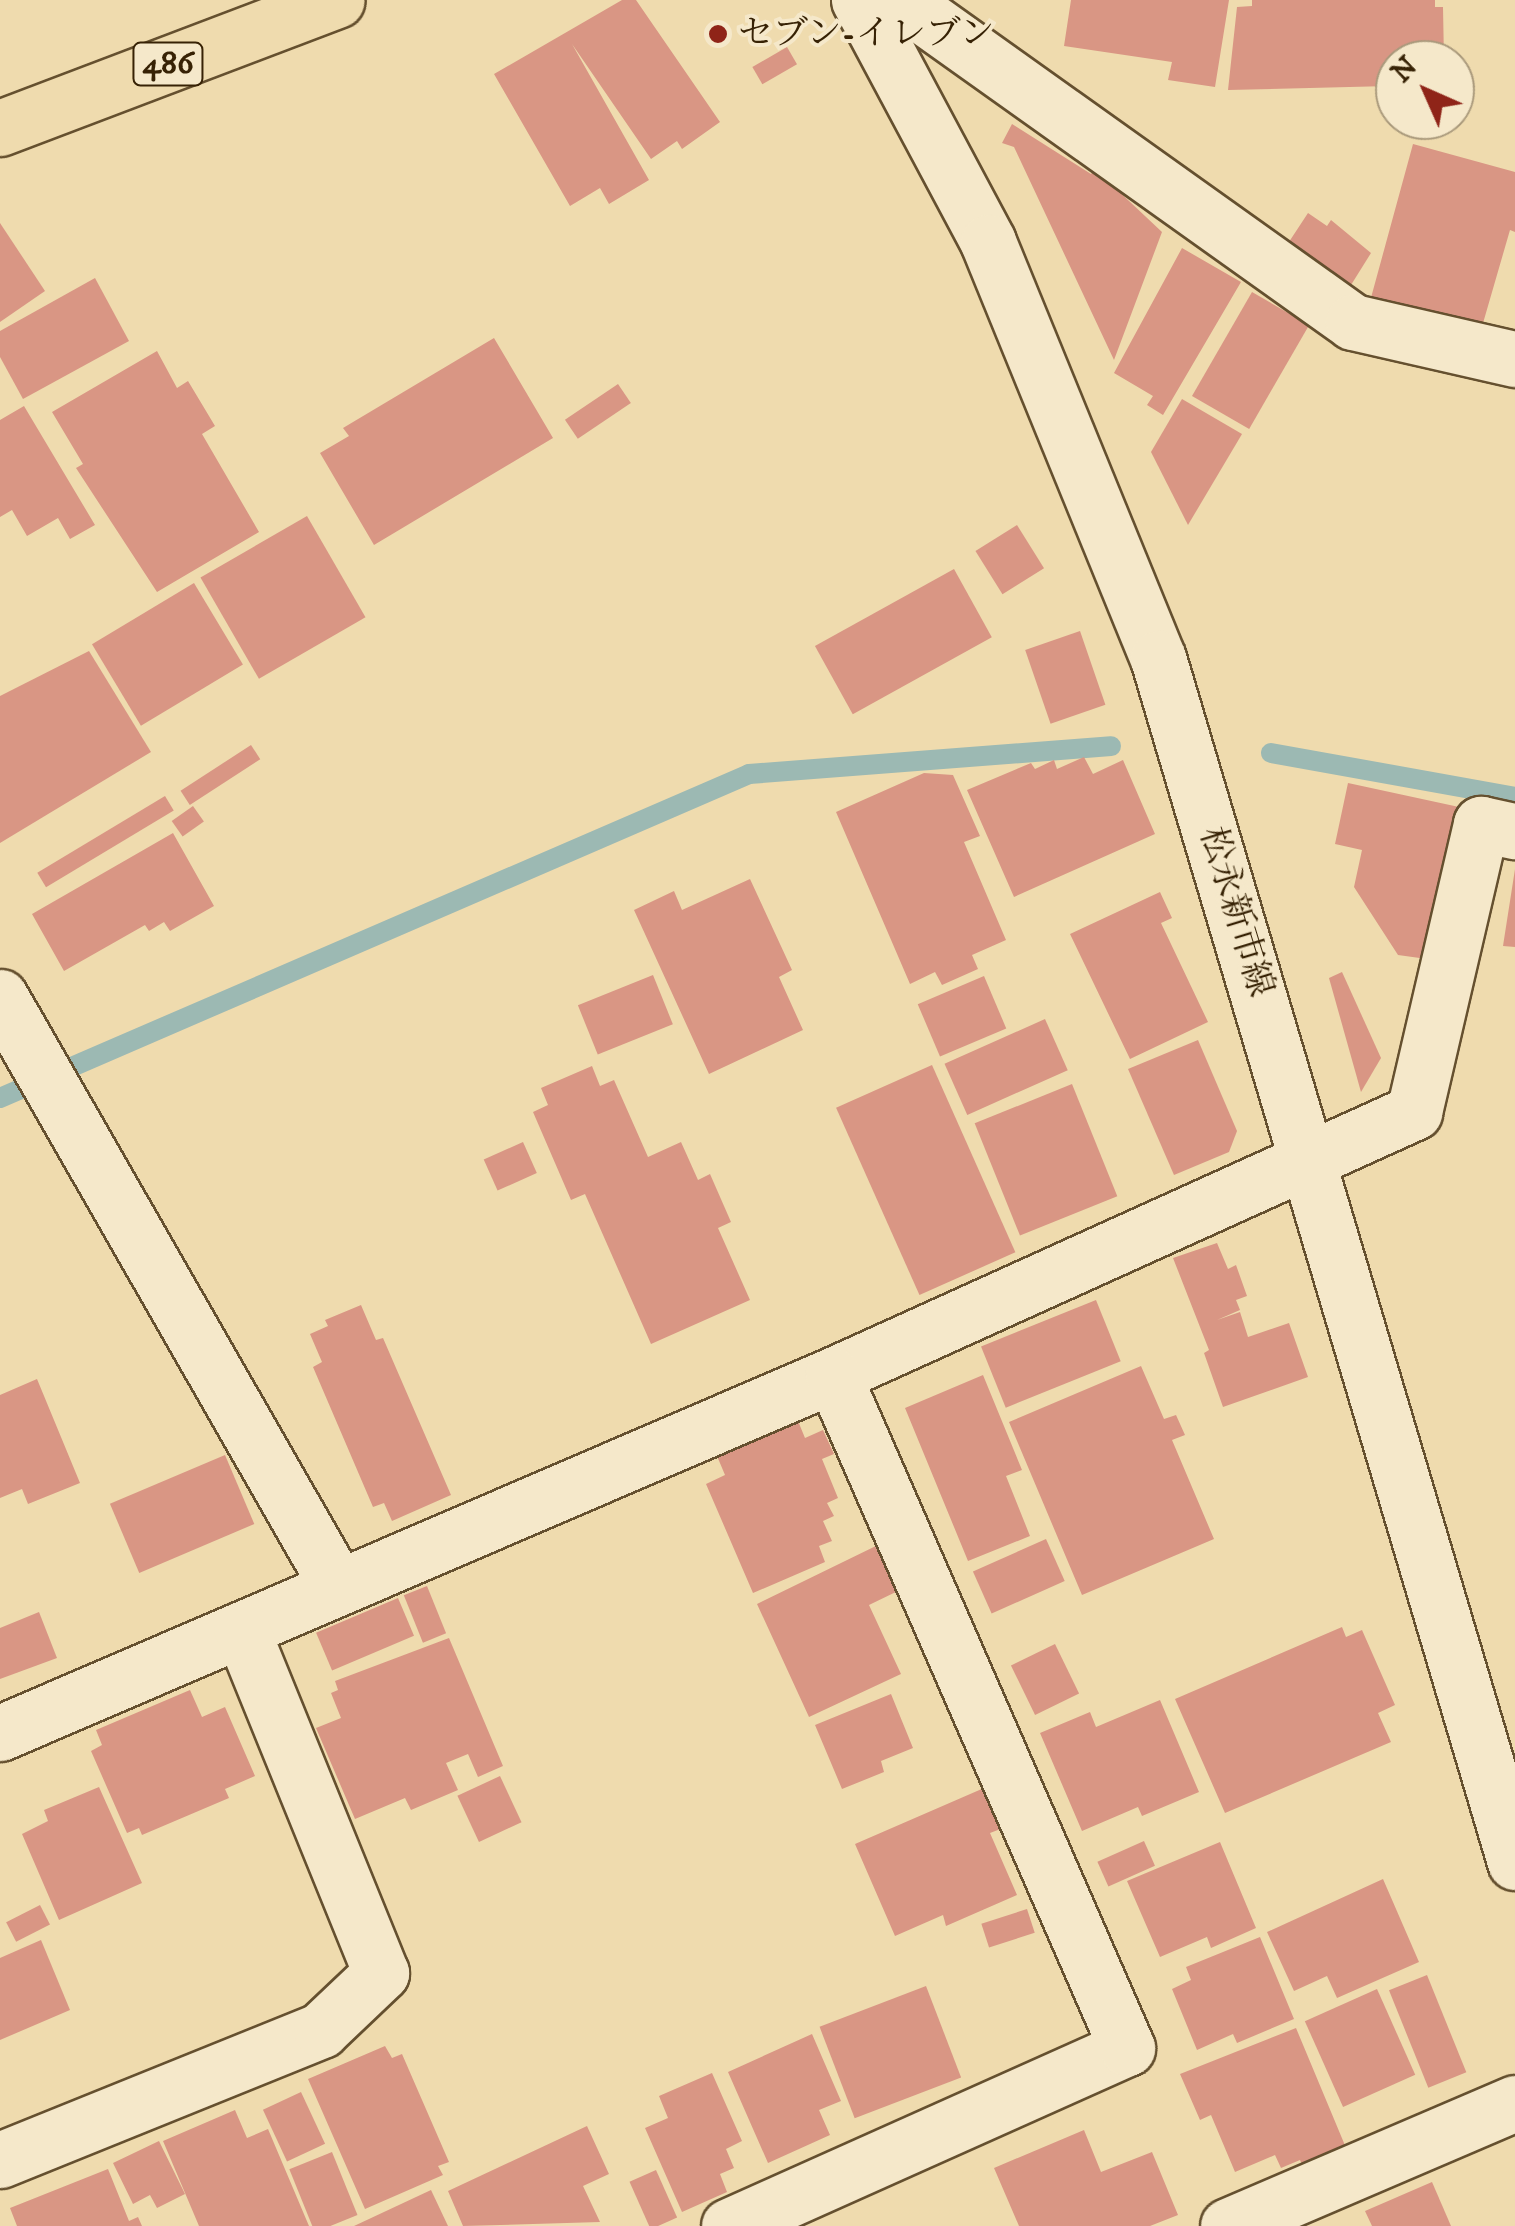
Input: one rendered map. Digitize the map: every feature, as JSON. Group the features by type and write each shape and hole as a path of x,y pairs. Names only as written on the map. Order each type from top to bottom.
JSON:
{"highway":[{"name":"486","path":"0,128 337,0"}],"street":[{"name":"松永新市線","path":"859,0 988,242 1158,658 1312,1164 1515,1862"},
{"path":"901,0 1353,322 1515,359"},
{"path":"0,1733 833,1375 1312,1164 1414,1112 1482,824 1515,830"},
{"path":"0,997 19,1071 338,1588"},
{"path":"729,2226 1127,2048 833,1375"},
{"path":"0,2160 321,2030 381,1973 240,1629"},
{"path":"1228,2226 1515,2103"}],"building":[{"path":"622,0 636,0 720,122 682,149 677,141 651,159 572,44 649,180 609,204 600,188 570,206 494,74"},
{"path":"1071,0 1229,0 1215,87 1168,80 1172,62 1064,46"},
{"path":"1252,0 1435,0 1435,7 1443,7 1444,40 1375,40 1375,86 1228,90 1237,7 1252,6"},
{"path":"787,47 797,64 762,84 752,67"},
{"path":"1012,124 1091,174 1095,169 1162,232 1114,360 1014,147 1002,143"},
{"path":"1413,144 1515,172 1515,232 1510,230 1479,337 1369,305"},
{"path":"1308,213 1327,226 1331,220 1371,253 1346,293 1283,251"},
{"path":"0,223 45,291 0,322"},
{"path":"1182,248 1241,282 1163,415 1147,405 1153,396 1114,373"},
{"path":"95,278 129,341 23,399 0,357 0,331"},
{"path":"1252,292 1309,325 1249,429 1192,396"},
{"path":"494,338 553,438 374,545 320,453 349,436 343,428"},
{"path":"157,351 177,388 188,381 215,426 202,434 259,532 157,592 76,468 83,464 52,412"},
{"path":"618,384 631,403 578,439 565,420"},
{"path":"1182,399 1242,434 1188,525 1151,452"},
{"path":"24,406 95,525 70,539 58,518 27,536 12,510 0,517 0,420"},
{"path":"307,516 366,617 259,679 200,578"},
{"path":"1017,525 1044,568 1002,594 975,551"},
{"path":"954,569 992,637 853,714 815,646"},
{"path":"194,583 243,664 141,726 92,644"},
{"path":"1080,631 1105,705 1051,724 1025,650"},
{"path":"89,651 151,752 0,843 0,696"},
{"path":"251,745 260,759 190,805 181,791"},
{"path":"1084,757 1093,774 1123,760 1155,834 1014,897 967,790 1031,763 1035,769 1054,760 1057,769"},
{"path":"924,773 953,775 980,836 964,842 1006,940 972,955 978,969 942,985 935,972 910,984 836,812"},
{"path":"1348,783 1459,807 1427,959 1398,955 1354,887 1362,850 1335,844"},
{"path":"165,796 174,811 46,887 37,873"},
{"path":"193,806 204,822 183,836 172,821"},
{"path":"173,833 214,906 170,931 164,922 149,931 145,925 64,971 32,914"},
{"path":"1515,869 1515,947 1503,946"},
{"path":"750,879 792,970 779,977 803,1030 709,1074 634,910 674,891 682,910"},
{"path":"1160,892 1172,918 1161,923 1208,1022 1130,1059 1070,934"},
{"path":"1342,972 1381,1058 1361,1092 1329,978"},
{"path":"653,975 673,1024 598,1054 578,1005"},
{"path":"984,976 1006,1028 940,1057 918,1004"},
{"path":"1045,1019 1068,1070 967,1115 945,1064"},
{"path":"1198,1040 1237,1131 1229,1152 1174,1175 1128,1069"},
{"path":"932,1065 1015,1252 919,1295 836,1108"},
{"path":"592,1066 600,1086 614,1080 648,1157 681,1142 698,1180 710,1174 731,1222 718,1228 750,1300 651,1344 585,1194 571,1200 533,1112 548,1105 541,1088"},
{"path":"1072,1084 1117,1196 1020,1236 975,1123"},
{"path":"523,1142 537,1173 498,1191 484,1159"},
{"path":"1217,1243 1228,1269 1236,1265 1247,1296 1236,1300 1240,1310 1217,1320 1240,1312 1248,1337 1289,1323 1308,1377 1223,1407 1204,1353 1209,1350 1173,1258"},
{"path":"1096,1300 1121,1361 1006,1408 981,1346"},
{"path":"361,1305 376,1340 383,1338 451,1495 392,1521 384,1503 373,1507 313,1367 322,1362 310,1334 328,1326 325,1320"},
{"path":"1141,1366 1164,1419 1176,1415 1185,1435 1172,1440 1214,1539 1082,1595 1009,1422"},
{"path":"983,1375 1022,1470 1006,1476 1030,1536 968,1561 905,1408"},
{"path":"37,1379 80,1483 28,1504 22,1489 0,1498 0,1395"},
{"path":"798,1421 805,1438 823,1430 834,1454 822,1459 838,1498 827,1503 834,1516 823,1521 832,1541 819,1546 825,1562 753,1593 706,1484 725,1475 717,1456"},
{"path":"225,1455 254,1524 139,1573 110,1504"},
{"path":"1046,1539 1065,1581 992,1614 973,1572"},
{"path":"882,1543 902,1589 869,1605 901,1674 809,1717 757,1604"},
{"path":"427,1586 446,1633 423,1643 404,1595"},
{"path":"398,1598 414,1636 332,1671 316,1633"},
{"path":"39,1612 57,1658 0,1679 0,1628"},
{"path":"1342,1627 1346,1637 1362,1630 1395,1705 1378,1713 1391,1742 1225,1813 1175,1699"},
{"path":"449,1638 503,1766 478,1777 468,1754 446,1763 458,1790 411,1810 405,1798 355,1819 316,1728 341,1718 331,1693 338,1690 335,1681"},
{"path":"1055,1644 1079,1693 1035,1715 1011,1665"},
{"path":"190,1690 202,1717 225,1707 255,1776 225,1789 229,1798 142,1835 139,1828 127,1833 91,1751 102,1745 96,1730"},
{"path":"891,1694 913,1748 881,1761 884,1772 842,1789 815,1725"},
{"path":"1160,1700 1199,1792 1142,1816 1138,1807 1082,1831 1040,1733 1090,1712 1096,1727"},
{"path":"500,1776 522,1822 479,1842 457,1796"},
{"path":"99,1787 142,1883 59,1920 22,1834 48,1821 44,1810"},
{"path":"984,1788 1003,1828 990,1833 1017,1895 946,1926 943,1915 895,1936 855,1844"},
{"path":"1144,1841 1155,1866 1108,1886 1097,1862"},
{"path":"1220,1842 1256,1928 1211,1948 1207,1937 1160,1957 1127,1881"},
{"path":"1383,1879 1419,1962 1337,1998 1327,1976 1294,1991 1267,1932"},
{"path":"40,1905 50,1925 16,1942 6,1922"},
{"path":"1027,1909 1035,1933 989,1948 981,1924"},
{"path":"1260,1937 1294,2019 1237,2043 1233,2034 1197,2050 1172,1989 1191,1980 1186,1967"},
{"path":"41,1940 70,2010 0,2040 0,1958"},
{"path":"1427,1975 1466,2072 1428,2088 1389,1990"},
{"path":"926,1986 961,2077 855,2118 820,2027"},
{"path":"1377,1989 1415,2075 1343,2107 1305,2021"},
{"path":"1296,2028 1349,2155 1306,2174 1300,2160 1281,2168 1275,2155 1235,2172 1211,2115 1200,2120 1180,2074"},
{"path":"812,2034 841,2101 819,2110 830,2135 768,2163 728,2072"},
{"path":"385,2046 392,2058 402,2054 449,2162 438,2166 443,2175 365,2209 308,2079"},
{"path":"712,2073 742,2141 726,2149 734,2168 720,2174 727,2192 682,2212 645,2128 668,2118 659,2096"},
{"path":"301,2092 325,2144 287,2161 263,2110"},
{"path":"235,2110 247,2138 268,2129 309,2226 199,2226 163,2141"},
{"path":"587,2126 609,2174 583,2186 600,2222 463,2226 448,2191"},
{"path":"1084,2130 1101,2172 1152,2152 1178,2215 1150,2226 1019,2226 994,2168"},
{"path":"159,2141 185,2194 157,2208 150,2195 133,2204 113,2163"},
{"path":"332,2152 357,2215 330,2226 312,2226 289,2169"},
{"path":"108,2169 129,2221 138,2217 142,2226 17,2226 10,2208"},
{"path":"656,2170 677,2218 649,2226 630,2182"},
{"path":"1432,2182 1451,2226 1372,2226 1365,2211"},
{"path":"431,2190 448,2226 354,2226"}],"waterway":[{"path":"0,1098 749,774 1111,746"},
{"path":"1271,753 1515,797"}],"place":[{"name":"セブン-イレブン","path":"718,34"}]}
